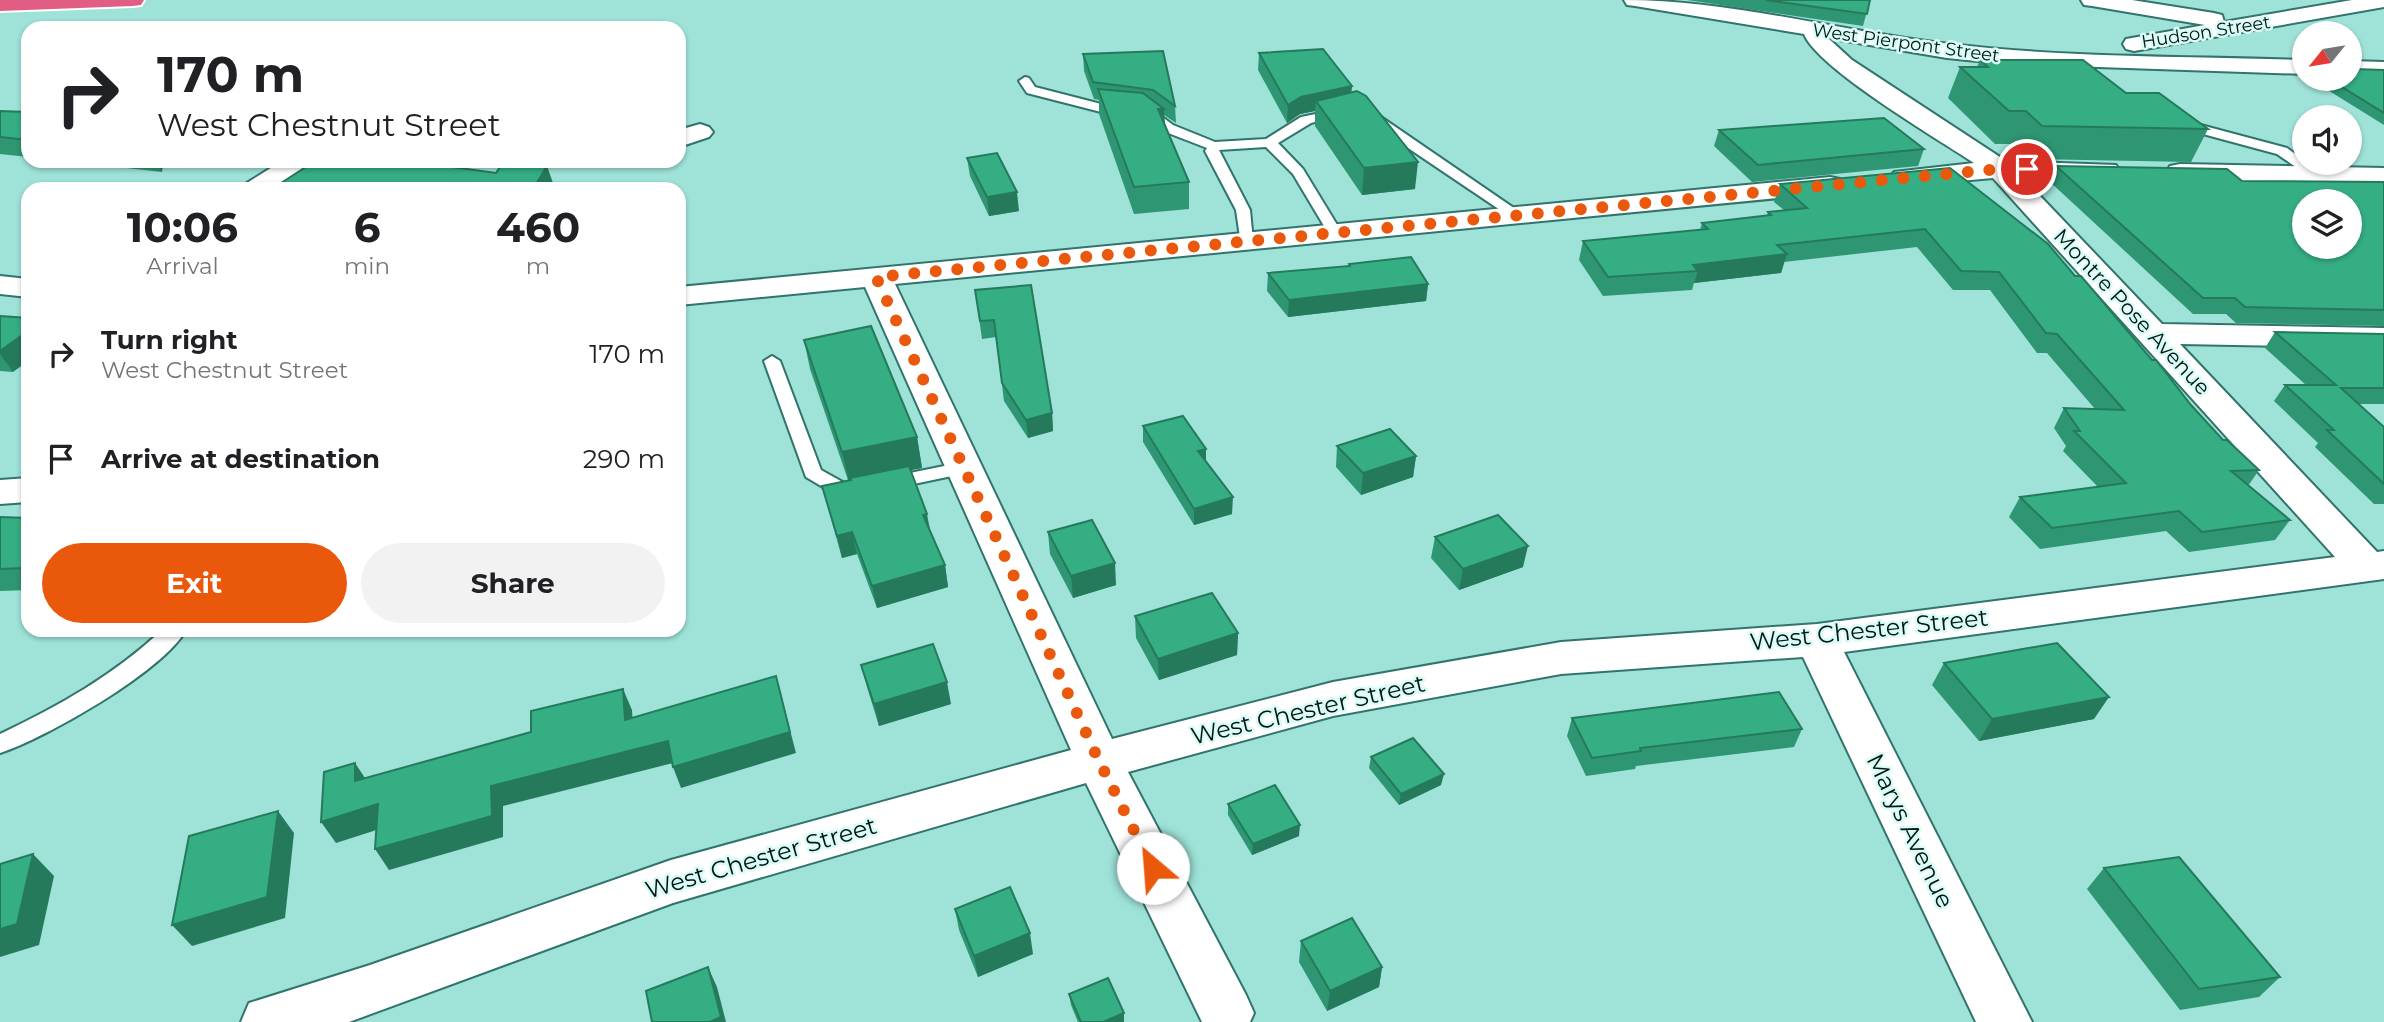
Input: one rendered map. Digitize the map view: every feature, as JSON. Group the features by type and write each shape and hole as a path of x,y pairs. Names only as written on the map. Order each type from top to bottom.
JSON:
{"highway":[{"path":"0,5 133,0"}],"street":[{"name":"West Pierpont Street","path":"1635,0 1947,51 2028,57 2292,67"},
{"path":"2092,0 2247,26"},
{"name":"Hudson Street","path":"2028,57 2063,56 2384,1"},
{"name":"Montre Pose Avenue","path":"1814,30 1815,40 1824,50 1853,72 2000,169 2152,334 2378,567"},
{"path":"1853,72 1882,41"},
{"path":"2362,68 2384,69"},
{"path":"268,182 290,168"},
{"path":"686,295 2000,169 2292,175"},
{"path":"2317,175 2384,176"},
{"path":"876,277 1099,761 1226,1013"},
{"path":"0,285 21,287"},
{"path":"2152,334 2384,338"},
{"path":"0,492 21,490"},
{"name":"West Chester Street","path":"268,1022 370,1006 671,882 1099,761 1333,699 1561,657 1817,640 2378,567"},
{"name":"Marys Avenue","path":"1817,640 2004,1022"}],"lane":[{"path":"1026,80 1031,90 1081,104 1149,113 1168,128 1214,146 1269,143 1306,120 1359,109 1517,215"},
{"path":"2163,119 2283,151 2292,157"},
{"path":"2185,138 2241,140"},
{"path":"1269,143 1291,165 1335,233"},
{"path":"1214,146 1212,150 1243,210 1246,241"},
{"path":"772,361 814,473 845,492 964,468"},
{"path":"0,744 75,709 115,683 167,637"}],"building":[{"path":"1766,0 1870,0 1867,14"},
{"path":"1323,49 1352,86 1301,97 1288,105 1259,53"},
{"path":"1163,51 1175,106 1153,90 1093,82 1083,54"},
{"path":"1980,60 2083,60 2126,93 2159,93 2208,129 2042,126 2026,111 2009,111 1960,67 1988,67"},
{"path":"2362,69 2384,70 2384,113 2348,91 2362,91"},
{"path":"1098,89 1143,93 1164,109 1158,109 1189,182 1134,187"},
{"path":"1357,91 1366,96 1418,162 1364,168 1316,101"},
{"path":"0,111 21,112 21,139 0,137"},
{"path":"1884,118 1924,149 1758,165 1719,130"},
{"path":"997,153 1017,192 987,197 967,158"},
{"path":"2056,166 2227,169 2242,181 2384,182 2384,310 2245,307 2235,298 2203,298"},
{"path":"304,168 459,168 496,173 499,168 546,168 537,182 283,182"},
{"path":"1950,168 2048,244 2075,276 2081,276 2223,440 2227,440 2259,470 2231,471 2290,520 2202,532 2179,511 2052,528 2020,497 2126,483 2074,431 2080,431 2064,408 2124,410 2057,334 2046,333 1999,272 1961,271 1925,229 1777,245 1787,254 1693,265 1698,271 1608,277 1583,241 1708,229 1702,223 1807,208 1780,184"},
{"path":"1411,257 1428,284 1289,300 1268,273 1350,266 1349,264"},
{"path":"1031,285 1052,413 1026,420 1002,383 994,320 980,321 975,290"},
{"path":"0,316 21,318 21,336 0,351"},
{"path":"871,326 917,437 842,452 804,340"},
{"path":"2275,332 2384,334 2384,388 2341,388 2384,427 2384,484 2327,430 2334,430 2285,385 2336,385"},
{"path":"1183,416 1206,449 1198,451 1233,497 1194,509 1143,426"},
{"path":"1390,429 1416,456 1363,473 1337,446"},
{"path":"909,466 927,514 923,515 945,565 872,586 852,532 837,536 822,486"},
{"path":"1498,515 1528,546 1463,569 1435,537"},
{"path":"0,517 21,518 21,568 0,569"},
{"path":"1092,520 1115,563 1071,576 1048,532"},
{"path":"1212,593 1238,633 1158,659 1135,616"},
{"path":"2057,643 2109,697 1992,719 1944,663"},
{"path":"933,644 947,682 874,704 861,665"},
{"path":"776,676 790,732 673,767 668,741 491,786 492,816 375,849 378,804 321,822 324,772 355,763 355,781 531,732 531,711 623,689 625,720"},
{"path":"1779,692 1802,729 1640,748 1641,751 1592,758 1572,718"},
{"path":"1413,738 1444,774 1401,794 1371,757"},
{"path":"1275,785 1300,825 1253,844 1228,804"},
{"path":"278,811 267,897 172,925 189,836"},
{"path":"33,854 17,924 0,929 0,864"},
{"path":"2179,857 2280,977 2199,989 2104,868"},
{"path":"1010,887 1030,933 974,956 955,909"},
{"path":"1352,918 1382,967 1330,991 1301,941"},
{"path":"708,967 721,1017 710,1022 652,1022 646,991"},
{"path":"1108,978 1124,1013 1103,1022 1081,1022 1069,994"}],"route":[{"path":"1153,868 1099,761 876,277 2000,169 2027,169"}]}
